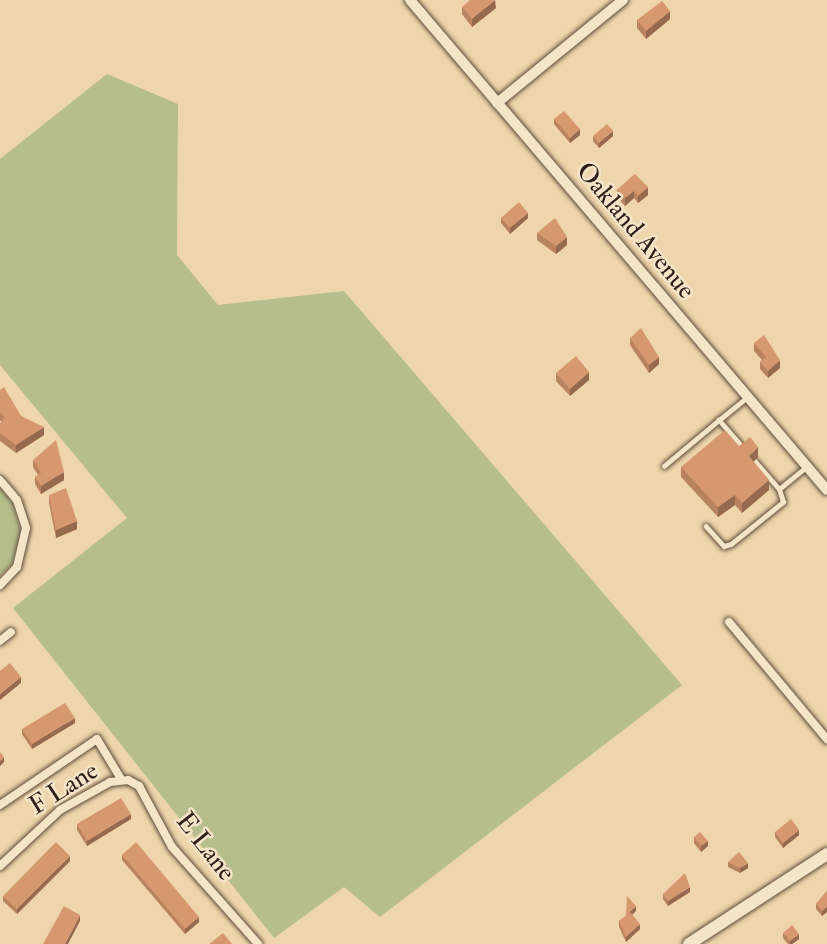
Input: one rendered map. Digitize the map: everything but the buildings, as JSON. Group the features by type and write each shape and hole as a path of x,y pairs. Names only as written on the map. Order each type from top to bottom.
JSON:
{"main road":[{"path":"689,944 827,854"}],"street":[{"name":"Oakland Avenue","path":"410,0 827,491"},
{"path":"497,103 622,0"},
{"path":"0,480 18,500 26,528 17,567 0,585"},
{"path":"729,622 827,739"},
{"path":"0,640 11,632"},
{"name":"E Lane","path":"0,805 97,739 121,779 139,786 172,847 258,944"},
{"name":"F Lane","path":"0,866 60,810 121,779"}],"lane":[{"path":"664,466 747,397"},
{"path":"719,420 745,451"},
{"path":"706,526 728,546 783,502 779,489 755,461"},
{"path":"779,489 807,467"}],"green space":[{"path":"107,74 178,104 177,255 218,305 344,291 682,685 380,917 344,887 274,938 13,608 127,518 0,365 0,159"},
{"path":"0,488 12,502 21,531 12,564 0,576"}]}
